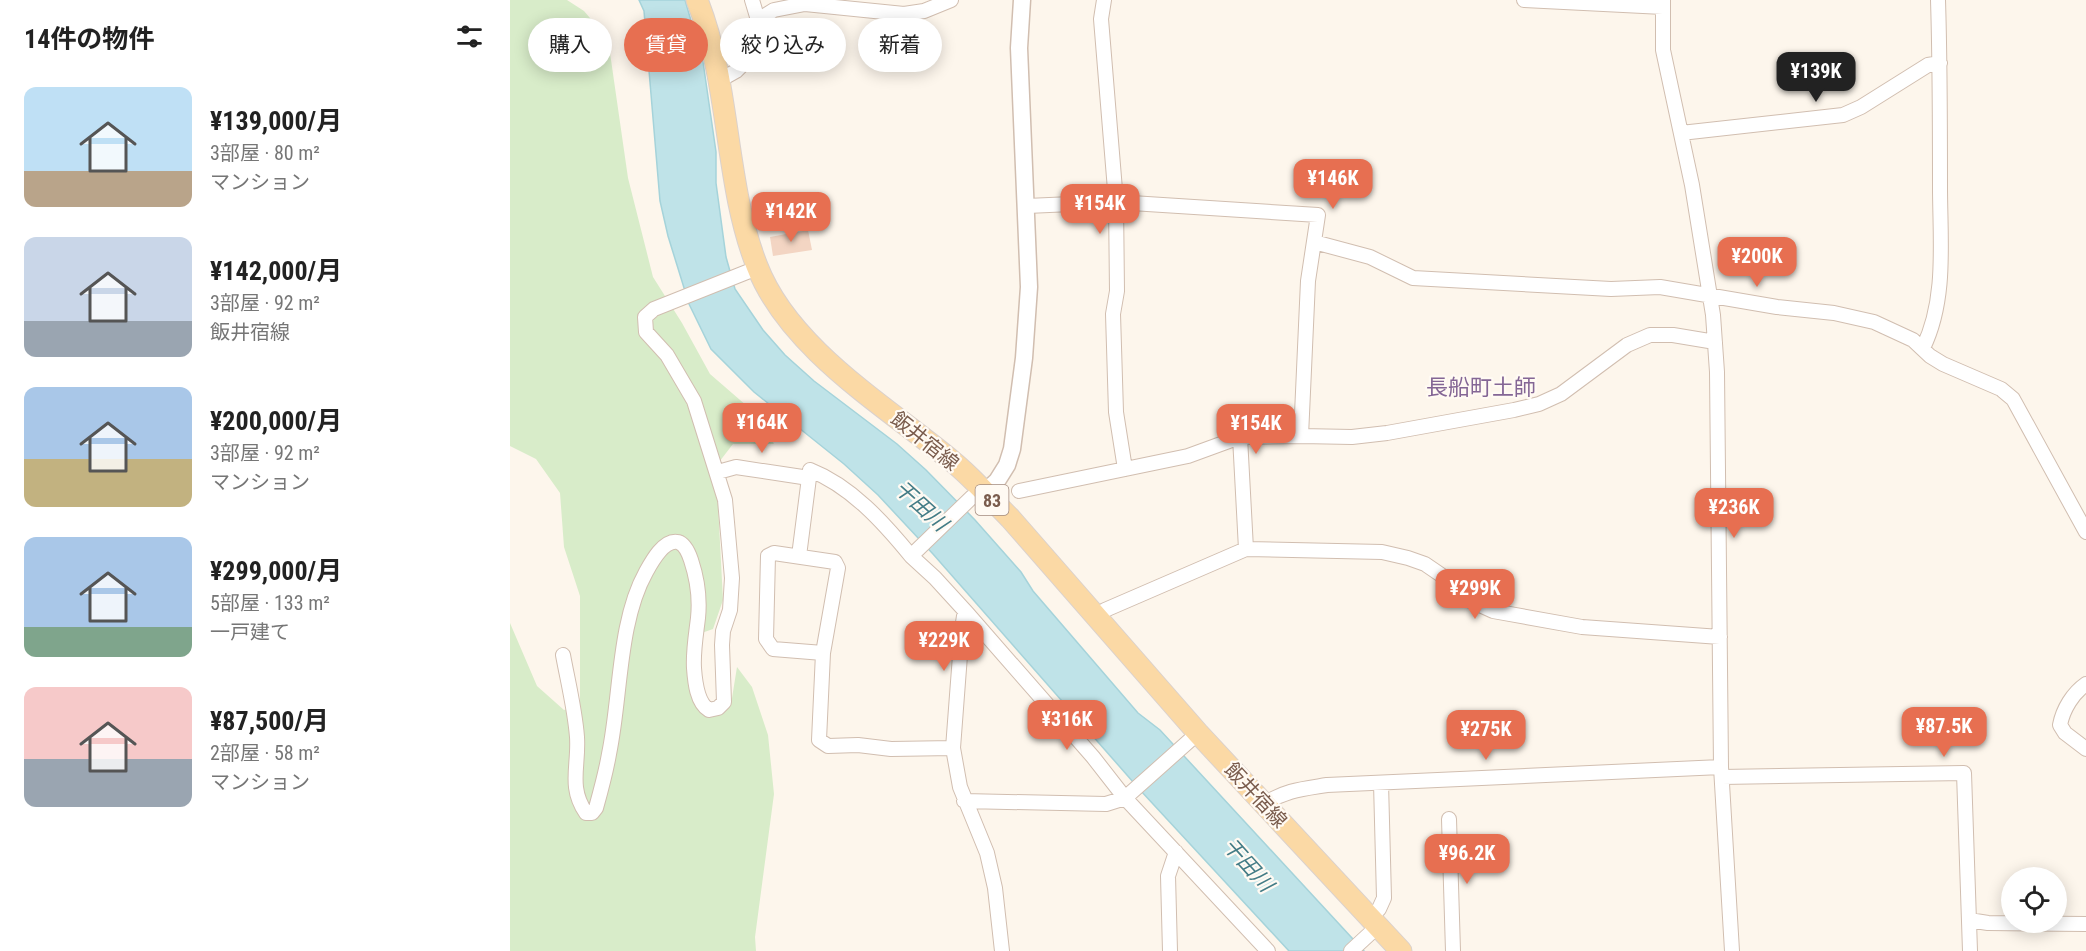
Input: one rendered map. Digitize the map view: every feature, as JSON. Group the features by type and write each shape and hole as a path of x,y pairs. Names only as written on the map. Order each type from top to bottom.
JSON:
{"main road":[{"name":"飯井宿線","path":"697,0 720,80 745,233 757,268 770,292 792,323 835,368 953,462 979,494 1096,616 1193,738 1264,804 1371,927 1401,951"}],"street":[{"path":"752,0 757,18"},
{"path":"761,18 774,10 805,4 904,15 924,11 951,0"},
{"path":"914,553 979,494 997,481 1007,465 1012,449 1024,358 1029,287 1019,48 1022,0"},
{"path":"1104,0 1101,19 1116,202 1117,291 1113,314 1113,349 1116,412 1125,469"},
{"path":"1524,0 1663,4 1662,50 1692,185 1715,342 1721,772 1732,951"},
{"path":"1923,348 1929,337 1938,307 1940,63 1938,0"},
{"path":"1681,133 1843,115 1861,107 1928,65 1940,63"},
{"path":"720,80 734,72"},
{"path":"1027,206 1116,202 1318,215 1307,302 1301,436"},
{"path":"1314,242 1371,257 1413,278 1611,290 1660,287 1777,307 1834,313 1874,322 1913,340 1930,356 1943,364 2001,389 2013,399 2086,532"},
{"path":"563,655 578,740 574,781 578,803 586,813 592,813 596,808 609,754 626,638 637,589 651,563 664,546 675,542 681,543 689,553 698,594 698,617 694,640 696,688 704,707 709,710 718,708 724,702 722,645 723,631 730,610 732,578 728,518 718,472 694,401 667,355 646,332 645,317 654,309 757,268"},
{"path":"1019,491 1188,456 1240,437 1352,437 1387,433 1514,410 1539,404 1561,394 1627,345 1650,336 1673,335 1715,342"},
{"path":"1240,437 1246,549"},
{"path":"718,472 736,467 809,478"},
{"path":"799,556 810,470 824,475 840,486 914,553 1176,852 1268,951"},
{"path":"1096,616 1105,610 1246,549 1382,552 1425,564 1471,601 1493,611 1582,627 1719,637"},
{"path":"824,653 773,649 766,639 768,556 774,553 835,562 838,568 824,653 819,740 828,747 858,745 891,749 953,748"},
{"path":"967,613 964,616 962,629 953,748 964,801 987,853 995,888 1002,951"},
{"path":"2086,684 2070,701 2061,716 2060,725 2065,733 2086,749"},
{"path":"964,801 1106,804 1128,795 1193,738"},
{"path":"1264,804 1292,790 1327,785 1437,779 1721,772 1964,773 1970,951"},
{"path":"1351,951 1371,927 1384,898 1382,783"},
{"path":"1449,819 1453,951"},
{"path":"1170,951 1168,876 1176,852"},
{"path":"1969,920 1988,923 2086,924"}],"green space":[{"path":"510,0 567,0 584,11 590,18 528,18 528,72 612,72 612,67 628,178 653,277 710,374 762,419 774,444 733,444 716,466 723,600 713,629 690,637 702,712 721,711 732,698 737,667 752,687 768,735 774,794 755,937 756,951 510,951 510,623 537,686 564,710 580,705 580,596 564,547 560,493 536,459 510,446"}],"water":[{"path":"639,0 685,0 690,18 645,18"},
{"name":"干田川","path":"649,72 704,72 716,152 716,183 726,257 735,289 763,330 785,355 814,381 897,444 975,520 1138,713 1160,730 1364,951 1289,951 1141,791 933,554 878,495 844,464 754,392 711,349 689,304 660,201"}],"building":[{"path":"808,230 812,250 773,256 770,237"}],"district":[{"name":"長船町土師","path":"1481,387"}]}
